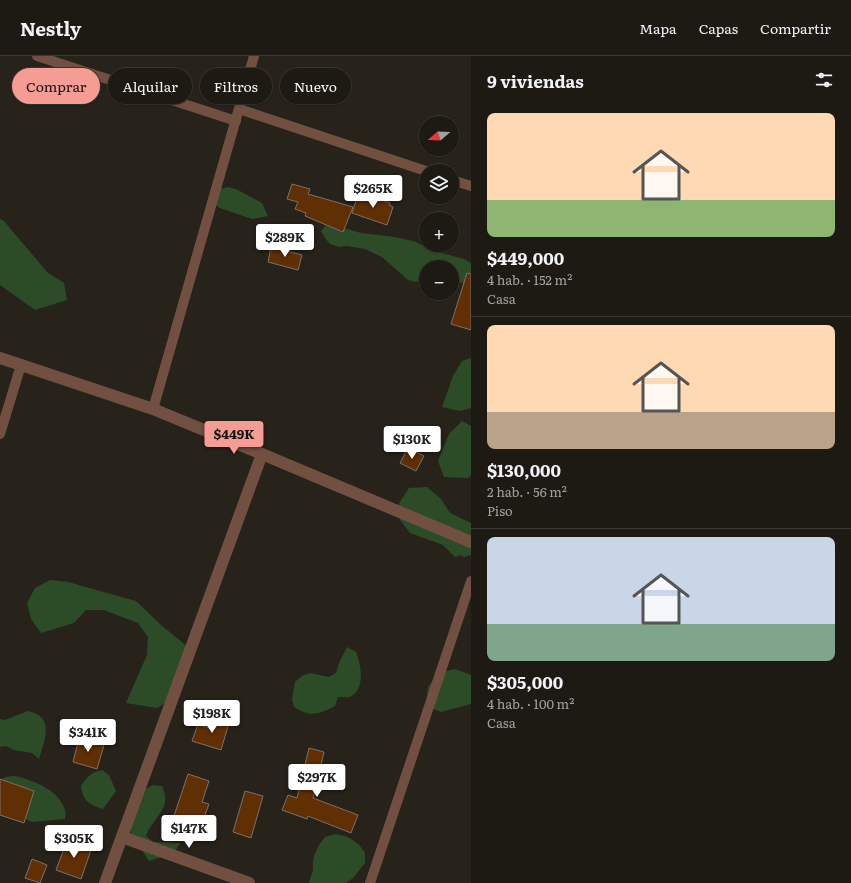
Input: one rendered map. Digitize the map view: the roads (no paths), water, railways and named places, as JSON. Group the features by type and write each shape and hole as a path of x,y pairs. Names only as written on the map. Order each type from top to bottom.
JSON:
{"street":[{"path":"0,358 153,409 471,542"},
{"path":"105,883 262,454"},
{"path":"122,837 249,883"}],"lane":[{"path":"37,56 236,121"},
{"path":"153,409 254,56"},
{"path":"239,109 419,169"},
{"path":"459,182 471,186"},
{"path":"0,434 21,365"},
{"path":"370,883 471,581"}]}
